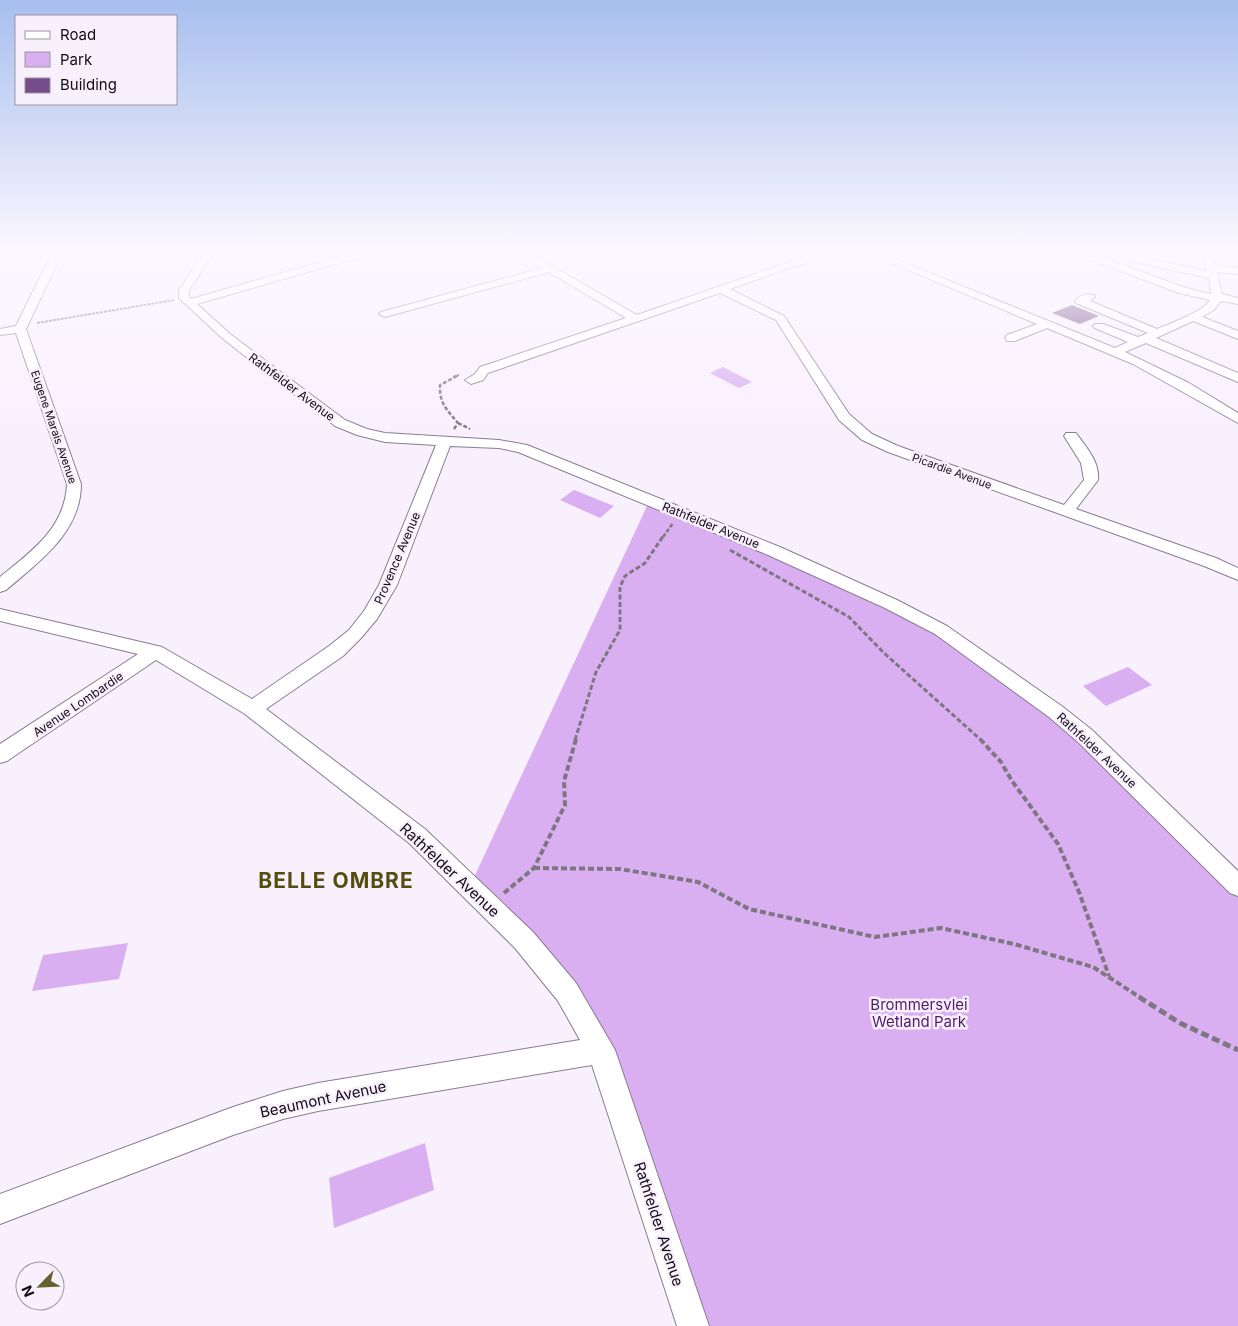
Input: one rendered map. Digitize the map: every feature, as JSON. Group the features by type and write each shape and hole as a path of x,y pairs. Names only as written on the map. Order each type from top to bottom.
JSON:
{"street":[{"path":"0,332 20,327 27,313"},
{"name":"Rathfelder Avenue","path":"200,313 226,336 340,423 358,432 379,438 497,444 522,448 678,519 790,558 941,630 1056,712 1085,736 1238,886"},
{"path":"384,314 388,313"},
{"path":"625,313 636,319"},
{"path":"471,380 479,377 481,372 653,313"},
{"name":"Picardie Avenue","path":"773,313 780,318 792,334 844,417 867,437 893,449 1210,562 1238,575"},
{"path":"1020,313 1115,352 1168,377 1238,419"},
{"path":"1102,313 1146,337 1238,378"},
{"path":"1115,352 1201,313"},
{"path":"1193,317 1238,335"},
{"path":"1011,338 1047,324"},
{"path":"1098,326 1146,337"},
{"name":"Eugene Marais Avenue","path":"0,586 44,549 66,518 75,495 74,484 20,327"},
{"path":"1067,511 1092,475 1091,468 1071,436"},
{"name":"Provence Avenue","path":"252,709 336,651 356,634 371,615 388,585 444,442"},
{"name":"Rathfelder Avenue","path":"0,615 155,652 180,665 252,709 417,836 488,904 553,972 601,1050 693,1326"},
{"name":"Avenue Lombardie","path":"0,755 155,652"},
{"name":"Beaumont Avenue","path":"0,1209 233,1121 283,1106 328,1096 601,1050"}],"path":[{"path":"20,327 107,313"},
{"path":"465,426 458,423 445,410 439,395 440,385 460,374 481,372"},
{"path":"444,442 458,423"},
{"path":"488,904 510,889 534,868 565,805 564,781 596,672 620,630 620,586 625,576 645,563 678,519"},
{"path":"726,548 849,617 884,653 985,742 1058,844 1080,892 1109,977"},
{"path":"534,868 620,869 698,882 749,909 875,937 942,928 1014,944 1093,967 1180,1023 1238,1050"}],"green space":[{"path":"723,367 752,382 739,388 710,373"},
{"path":"574,490 614,506 600,518 560,500"},
{"name":"Brommersvlei Wetland Park","path":"652,500 891,604 1056,712 1238,886 1238,1326 693,1326 601,1050 470,886 647,506"},
{"path":"1128,667 1152,685 1106,706 1083,686"},
{"path":"128,943 119,979 32,991 43,955"},
{"path":"425,1143 434,1190 334,1228 329,1178"}],"building":[{"path":"1052,313 1091,313 1099,316 1080,324"}],"district":[{"name":"BELLE OMBRE","path":"336,880"}]}
